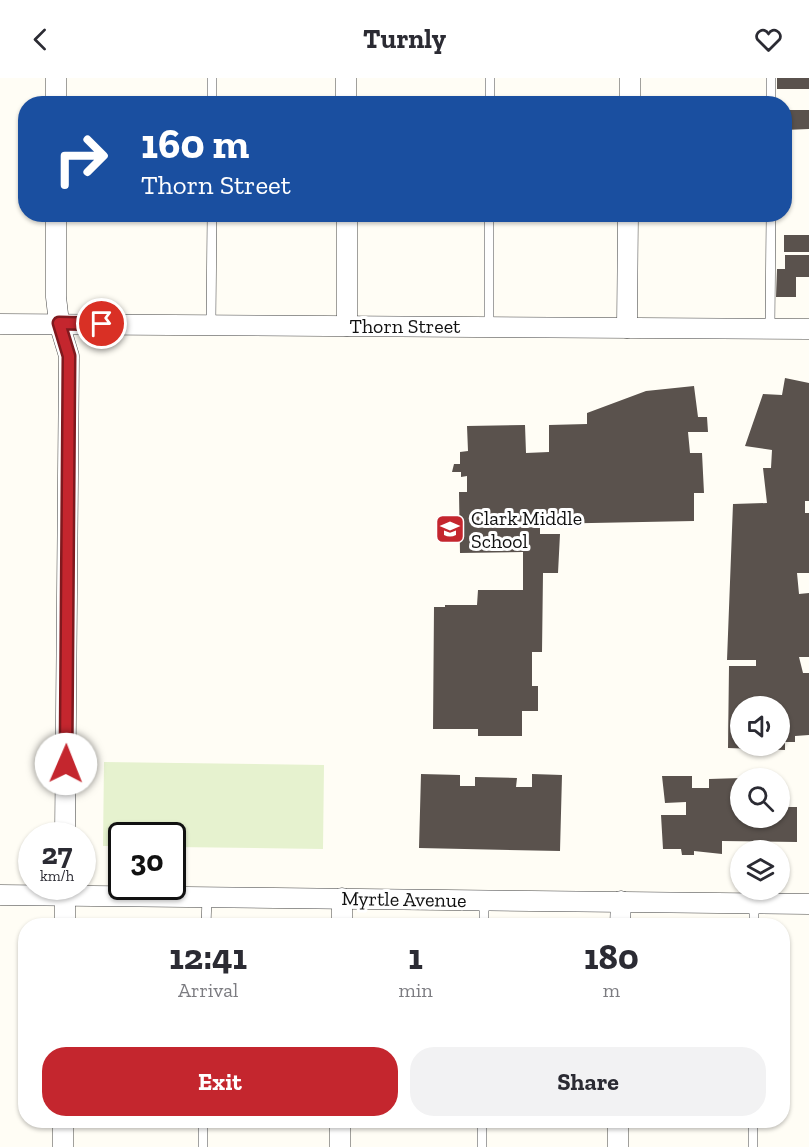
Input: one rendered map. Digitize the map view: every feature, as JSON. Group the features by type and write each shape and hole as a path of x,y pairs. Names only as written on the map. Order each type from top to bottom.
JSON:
{"street":[{"path":"56,78 56,96"},
{"path":"346,78 346,96"},
{"path":"630,78 630,96"},
{"path":"56,222 56,297 59,323 69,356 65,822"},
{"path":"347,222 347,326"},
{"path":"627,328 628,222"},
{"name":"Thorn Street","path":"0,324 809,329"},
{"name":"Myrtle Avenue","path":"96,892 207,897 809,904"},
{"name":"Myrtle Avenue","path":"0,895 18,894"},
{"path":"342,898 342,918"},
{"path":"65,900 65,918"},
{"path":"620,918 621,902"},
{"path":"63,1128 63,1147"},
{"path":"340,1128 340,1147"},
{"path":"618,1128 618,1147"}],"lane":[{"path":"212,78 212,96"},
{"path":"489,96 490,78"},
{"path":"771,78 771,96"},
{"path":"211,324 212,222"},
{"path":"489,222 489,327"},
{"path":"770,329 771,222"},
{"path":"206,918 207,897"},
{"path":"484,900 484,918"},
{"path":"754,903 754,918"},
{"path":"203,1128 203,1147"},
{"path":"482,1128 482,1147"},
{"path":"753,1128 753,1147"}],"green space":[{"path":"104,762 324,765 323,849 186,847 186,822 108,822 108,846 103,846"}],"building":[{"path":"777,78 809,78 809,89 777,89"},
{"path":"792,110 809,110 809,129 792,130"},
{"path":"784,235 809,235 809,252 784,252"},
{"path":"785,255 809,255 809,277 796,277 796,297 776,297 777,269 785,269"},
{"path":"785,378 809,383 809,501 805,501 805,513 809,513 809,573 797,573 799,594 809,593 809,657 799,657 803,673 809,673 809,735 795,736 795,742 790,742 790,696 730,696 730,748 728,748 729,666 756,666 756,660 727,660 733,504 767,503 763,468 771,468 772,450 745,446 763,394 782,395"},
{"path":"694,386 698,417 707,417 708,432 688,432 690,453 702,453 704,493 694,493 694,521 540,524 540,534 560,534 558,573 543,573 542,652 532,652 532,686 538,686 538,711 522,711 522,736 478,736 478,729 433,729 434,607 477,605 478,590 523,590 523,552 460,553 459,492 467,492 467,476 461,477 461,472 452,472 454,464 460,464 460,452 468,451 467,426 525,425 526,453 549,452 549,425 587,424 587,413 646,391"},
{"path":"421,774 460,775 460,786 475,786 475,777 517,778 516,787 532,787 532,774 562,775 560,851 419,848"},
{"path":"662,776 692,776 692,788 709,788 709,779 730,778 730,828 790,828 790,807 797,807 797,842 730,840 722,841 722,854 694,851 694,855 682,855 681,849 663,849 661,815 686,815 686,802 665,803"}],"place":[{"name":"Clark Middle School","path":"450,529"}],"route":[{"path":"66,764 69,356 59,323 102,324"}]}
